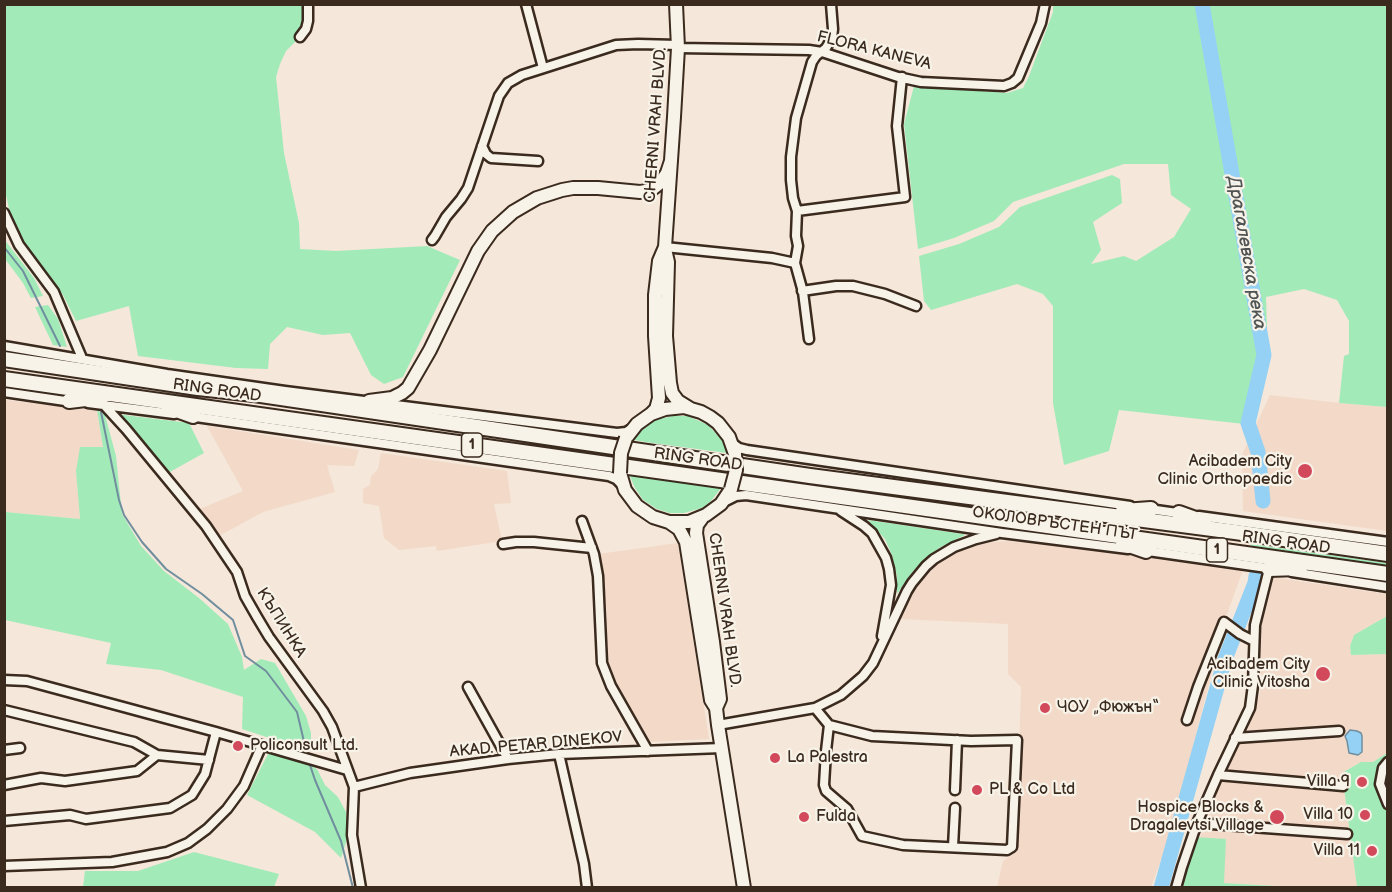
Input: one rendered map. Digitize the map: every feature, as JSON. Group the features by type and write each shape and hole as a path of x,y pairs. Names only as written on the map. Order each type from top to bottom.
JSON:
{"highway":[{"name":"RING ROAD","path":"4,359 810,476 1388,554"},
{"path":"122,366 153,381"},
{"name":"RING ROAD","path":"4,378 1388,574"},
{"path":"254,394 285,391"},
{"path":"69,401 119,394"},
{"path":"143,397 193,416"},
{"path":"1097,513 1151,509"},
{"path":"1179,513 1235,532"},
{"path":"1090,532 1146,551"},
{"path":"1269,569 1344,567"}],"main road":[{"name":"CHERNI VRAH BLVD.","path":"651,414 656,409 659,398 655,295 659,261 664,247 678,47 676,4"},
{"path":"369,401 392,398 405,392 430,350 478,251 492,231 513,212 537,198 573,188 640,192 651,190 667,173 670,161"},
{"name":"CHERNI VRAH BLVD.","path":"664,247 668,262 666,336 670,383 672,393 691,409"},
{"path":"671,408 691,409 715,420 725,431 733,449 736,470 730,489 721,504 702,518 684,523 657,519 634,503 625,490 620,473 621,453 630,433 651,414 671,408"},
{"name":"CHERNI VRAH BLVD.","path":"702,518 697,525 696,533 720,699 716,708"},
{"name":"CHERNI VRAH BLVD.","path":"669,522 679,529 686,542 711,700 716,708 744,888"}],"street":[{"path":"300,37 308,21 308,4"},
{"path":"526,4 543,68"},
{"path":"809,339 802,291 795,263 798,246 797,211 791,180 791,157 796,118 812,62 832,38 831,4"},
{"name":"FLORA KANEVA","path":"432,240 468,188 499,96 508,83 522,75 616,45 638,44 797,49 822,52 902,77 931,82 998,87 1009,85 1018,78 1041,23 1045,4"},
{"path":"797,211 905,197 897,126 902,77"},
{"path":"482,145 486,154 491,158 538,161"},
{"path":"4,213 19,245 54,292 82,358"},
{"path":"664,247 772,258 795,263"},
{"path":"802,291 853,286 885,294 916,306"},
{"name":"RING ROAD","path":"4,346 285,391 630,433"},
{"name":"RING ROAD","path":"4,392 193,416 609,476 616,479 625,490"},
{"name":"КЪПИНКА","path":"104,405 206,526 237,572 245,596 269,637 323,711 332,727 354,787 352,835 361,888"},
{"name":"ОКОЛОВРЪСТЕН ПЪТ","path":"733,449 739,448 1388,542"},
{"name":"ОКОЛОВРЪСТЕН ПЪТ","path":"721,504 736,496 746,495 1388,587"},
{"path":"837,508 872,533 886,558 891,585 880,648"},
{"path":"582,521 592,548 598,576 603,663 611,687 648,751"},
{"path":"718,725 815,708 841,695 863,676 873,663 907,591 926,566 954,547 1002,532"},
{"path":"503,544 534,542 592,548"},
{"path":"1176,888 1197,824 1250,708 1255,625 1269,569"},
{"path":"1187,720 1224,622 1254,641"},
{"path":"4,681 27,681 347,770"},
{"path":"468,687 508,759"},
{"path":"815,708 829,725 872,736 1017,740 1012,847 1007,850 903,845 882,839 865,838 858,831 847,809 826,791 824,785 829,725"},
{"path":"4,710 134,741 157,755 209,760"},
{"path":"1235,738 1339,731"},
{"path":"4,821 70,815 86,819 170,808 192,795 205,774 216,732"},
{"path":"955,790 957,740"},
{"path":"4,866 112,862 166,852 188,843 228,809 244,786 262,745"},
{"path":"4,750 20,748"},
{"name":"AKAD. PETAR DINEKOV","path":"354,787 410,773 508,759 559,754 722,748"},
{"path":"559,754 584,864 587,888"},
{"path":"4,785 41,778 65,781 137,771 157,755"},
{"path":"1388,762 1383,768 1380,784 1388,804"},
{"path":"1218,775 1343,786"},
{"path":"954,847 955,808"},
{"path":"1197,824 1347,834"}],"shaded area":[{"path":"1270,395 1387,407 1387,531 1243,511 1242,455"},
{"path":"5,400 97,410 103,447 76,471 80,519 5,512"},
{"path":"207,426 359,450 354,466 327,465 335,492 263,512 219,536 200,509 243,491"},
{"path":"381,453 507,471 511,503 494,504 502,541 437,551 436,546 399,550 384,538 379,506 363,503 363,489 370,485 371,476 378,469"},
{"path":"1008,541 1244,567 1226,617 1171,833 1151,887 997,887 1003,861 1016,852 1021,687 1008,674 1008,624 900,619 914,587 934,564 956,552 983,543"},
{"path":"678,543 709,739 648,742 615,687 607,660 607,612 598,554"},
{"path":"1271,577 1387,594 1387,616 1354,635 1350,646 1351,655 1388,654 1387,753 1373,762 1361,762 1342,773 1357,887 1292,887 1224,883 1200,837 1260,693 1258,626"}],"green space":[{"path":"4,5 308,5 300,37 286,51 276,77 284,153 299,223 300,249 336,251 427,246 460,260 403,377 384,384 371,375 350,333 323,335 287,327 270,344 268,369 236,368 138,356 129,306 76,321 63,295 27,248 12,223 5,190"},
{"path":"1053,5 1387,5 1387,407 1339,403 1344,356 1349,354 1349,321 1337,300 1304,289 1266,297 1268,362 1253,425 1119,410 1109,451 1064,465 1053,403 1053,306 1043,294 1017,284 931,310 924,301 919,256 959,244 999,227 1020,207 1112,175 1120,179 1122,203 1093,222 1101,250 1091,264 1124,256 1136,261 1174,237 1191,209 1171,195 1168,164 1124,164 1013,202 994,221 954,238 918,249 904,124 914,86 1007,93 1023,88 1053,12"},
{"path":"4,239 34,278 43,296 31,298 5,259"},
{"path":"48,305 58,319 67,347 53,345 35,307"},
{"path":"97,410 105,415 116,456 122,514 141,546 164,571 228,624 242,657 244,670 261,659 275,663 306,716 311,733 311,748 306,750 242,729 243,697 161,670 106,664 111,643 5,620 5,512 80,519 76,471 80,447 103,447"},
{"path":"116,414 189,423 204,453 168,473"},
{"path":"673,416 688,416 708,425 722,440 727,453 634,440 650,423"},
{"path":"629,474 721,488 702,508 684,513 670,513 657,509 643,500"},
{"path":"868,520 965,535 939,548 925,559 913,571 897,594 897,576 892,555 885,539"},
{"path":"1251,544 1387,563 1387,567 1250,547"},
{"path":"1387,616 1387,654 1351,655 1350,646 1354,635"},
{"path":"269,752 317,769 325,785 338,797 346,812 347,829 341,858 315,832 247,795"},
{"path":"1387,753 1387,887 1357,887 1342,773 1361,762 1373,762"},
{"path":"1193,837 1226,839 1224,883 1292,887 1176,888"},
{"path":"194,852 279,874 274,887 83,887 85,871 138,871"}],"water":[{"path":"1350,730 1361,733 1362,736 1362,752 1358,755 1349,753 1345,736"}],"waterway":[{"name":"Драгалевска река","path":"1202,4 1264,355 1248,423 1258,452 1263,501"},
{"path":"4,247 23,271 60,346"},
{"path":"101,412 124,515 142,542 166,569 202,594 233,620 245,656 266,671 297,712 306,750"},
{"name":"Драгалевска река","path":"1161,888 1225,659 1256,576"},
{"path":"310,765 341,841 353,888"}],"place":[{"name":"Acibadem City Clinic Orthopaedic","path":"1305,471"},
{"name":"Acibadem City Clinic Vitosha","path":"1323,674"},
{"name":"ЧОУ „Фюжън“","path":"1045,708"},
{"name":"Policonsult Ltd.","path":"238,746"},
{"name":"La Palestra","path":"775,758"},
{"name":"Villa 9","path":"1362,782"},
{"name":"PL & Co Ltd","path":"977,790"},
{"name":"Villa 10","path":"1365,815"},
{"name":"Fulda","path":"804,817"},
{"name":"Hospice Blocks & Dragalevtsi Village","path":"1277,817"},
{"name":"Villa 11","path":"1372,851"}]}
